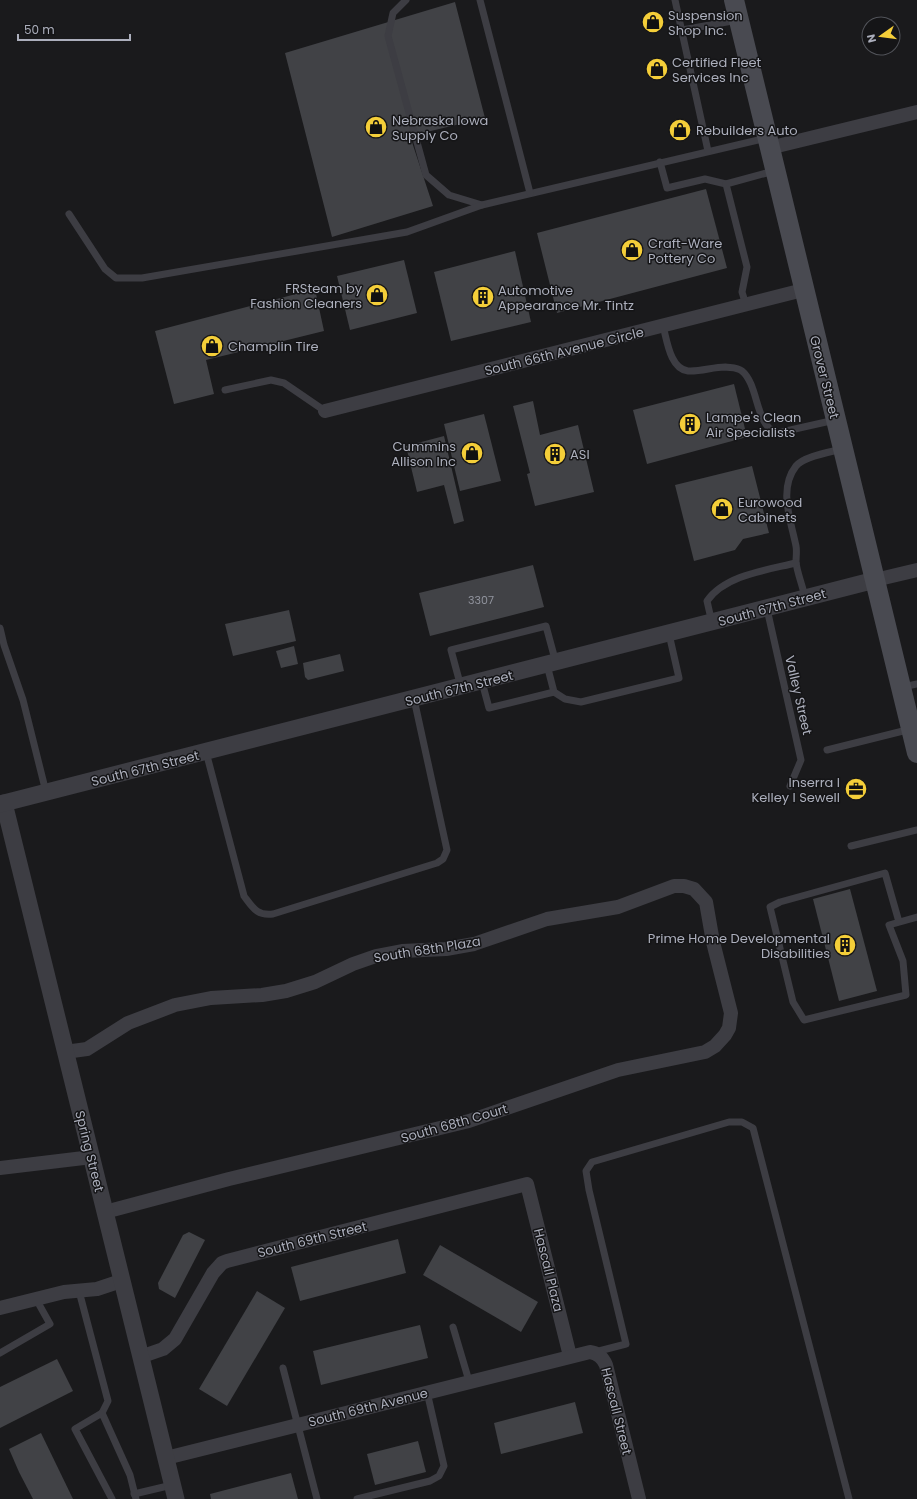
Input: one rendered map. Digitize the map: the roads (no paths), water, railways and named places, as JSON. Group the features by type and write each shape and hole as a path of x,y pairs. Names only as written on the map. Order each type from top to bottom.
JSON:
{"main road":[{"name":"Grover Street","path":"734,0 803,290 875,580 909,686 911,729 917,753"}],"street":[{"path":"768,143 917,112"},
{"name":"South 66th Avenue Circle","path":"325,411 803,290"},
{"name":"South 67th Street","path":"2,804 917,570"},
{"name":"Spring Street","path":"2,804 92,1157 121,1281 174,1492"},
{"name":"South 68th Plaza","path":"65,1052 86,1049 128,1023 175,1005 217,998 262,995 286,991 315,982 353,964 376,956 402,951 446,949 474,944 547,919 618,907 674,886 684,886 694,889 706,902 718,965"},
{"name":"South 68th Court","path":"105,1212 229,1179 469,1121 618,1070 705,1052 715,1046 729,1028 731,1013 718,965"},
{"path":"0,1168 92,1157"},
{"name":"Hascall Plaza","path":"527,1184 570,1356"},
{"name":"South 69th Street","path":"140,1357 157,1352 170,1344 213,1272 222,1263 527,1184"},
{"path":"0,1308 64,1292 97,1289 121,1281"},
{"name":"Hascall Street","path":"570,1356 583,1352 594,1352 604,1359 638,1499"},
{"name":"South 69th Avenue","path":"166,1458 570,1356"}],"lane":[{"path":"406,0 393,13 388,36 426,175 449,195 482,205"},
{"path":"480,0 530,193"},
{"path":"675,0 708,151"},
{"path":"682,30 738,20"},
{"path":"69,214 105,269 116,278 142,278 407,232 482,205 530,193 708,151 768,143"},
{"path":"660,162 667,188 705,178 726,184 775,171"},
{"path":"726,184 747,267 742,292 746,305"},
{"path":"663,326 674,362 680,368 688,371 719,367 737,368 742,371 748,378 766,424 772,431 777,432 835,420"},
{"path":"225,390 270,380 284,383 325,411"},
{"path":"806,599 796,563 796,548 788,516 787,497 793,473 797,465 803,460 843,449"},
{"path":"712,623 707,601 712,593 723,585 763,571 796,563"},
{"name":"Valley Street","path":"767,609 801,760 790,786"},
{"path":"461,687 451,650 546,626 554,692"},
{"path":"0,628 4,645 23,700 46,793"},
{"path":"482,682 489,708 554,692 565,699 581,702 679,678 669,634"},
{"path":"206,752 244,896 257,913 265,915 273,914 437,863 443,859 447,850 414,699"},
{"path":"827,750 911,729"},
{"path":"852,846 917,830"},
{"path":"899,922 885,873 780,902 770,907 793,1002 804,1020 906,995 902,961 889,925 917,918"},
{"path":"594,1352 626,1344 589,1190 586,1171 592,1162 729,1122 742,1122 753,1128 849,1499"},
{"path":"79,1290 108,1401 102,1413 75,1429 112,1499"},
{"path":"0,1353 50,1324 36,1299"},
{"path":"453,1327 469,1381"},
{"path":"283,1368 318,1499"},
{"path":"357,1499 430,1481 439,1476 444,1466 427,1392"},
{"path":"102,1413 130,1475 135,1496 174,1492"}],"place":[{"name":"Suspension Shop Inc.","path":"653,22"},
{"name":"Certified Fleet Services Inc","path":"657,69"},
{"name":"Nebraska Iowa Supply Co","path":"376,127"},
{"name":"Rebuilders Auto","path":"680,130"},
{"name":"Craft-Ware Pottery Co","path":"632,250"},
{"name":"FRSteam by Fashion Cleaners","path":"377,295"},
{"name":"Automotive Appearance Mr. Tintz","path":"483,297"},
{"name":"Champlin Tire","path":"212,346"},
{"name":"Lampe's Clean Air Specialists","path":"690,424"},
{"name":"Cummins Allison Inc","path":"472,453"},
{"name":"ASI","path":"555,454"},
{"name":"Eurowood Cabinets","path":"722,509"},
{"name":"Inserra l Kelley l Sewell","path":"856,789"},
{"name":"Prime Home Developmental Disabilities","path":"845,945"}]}
